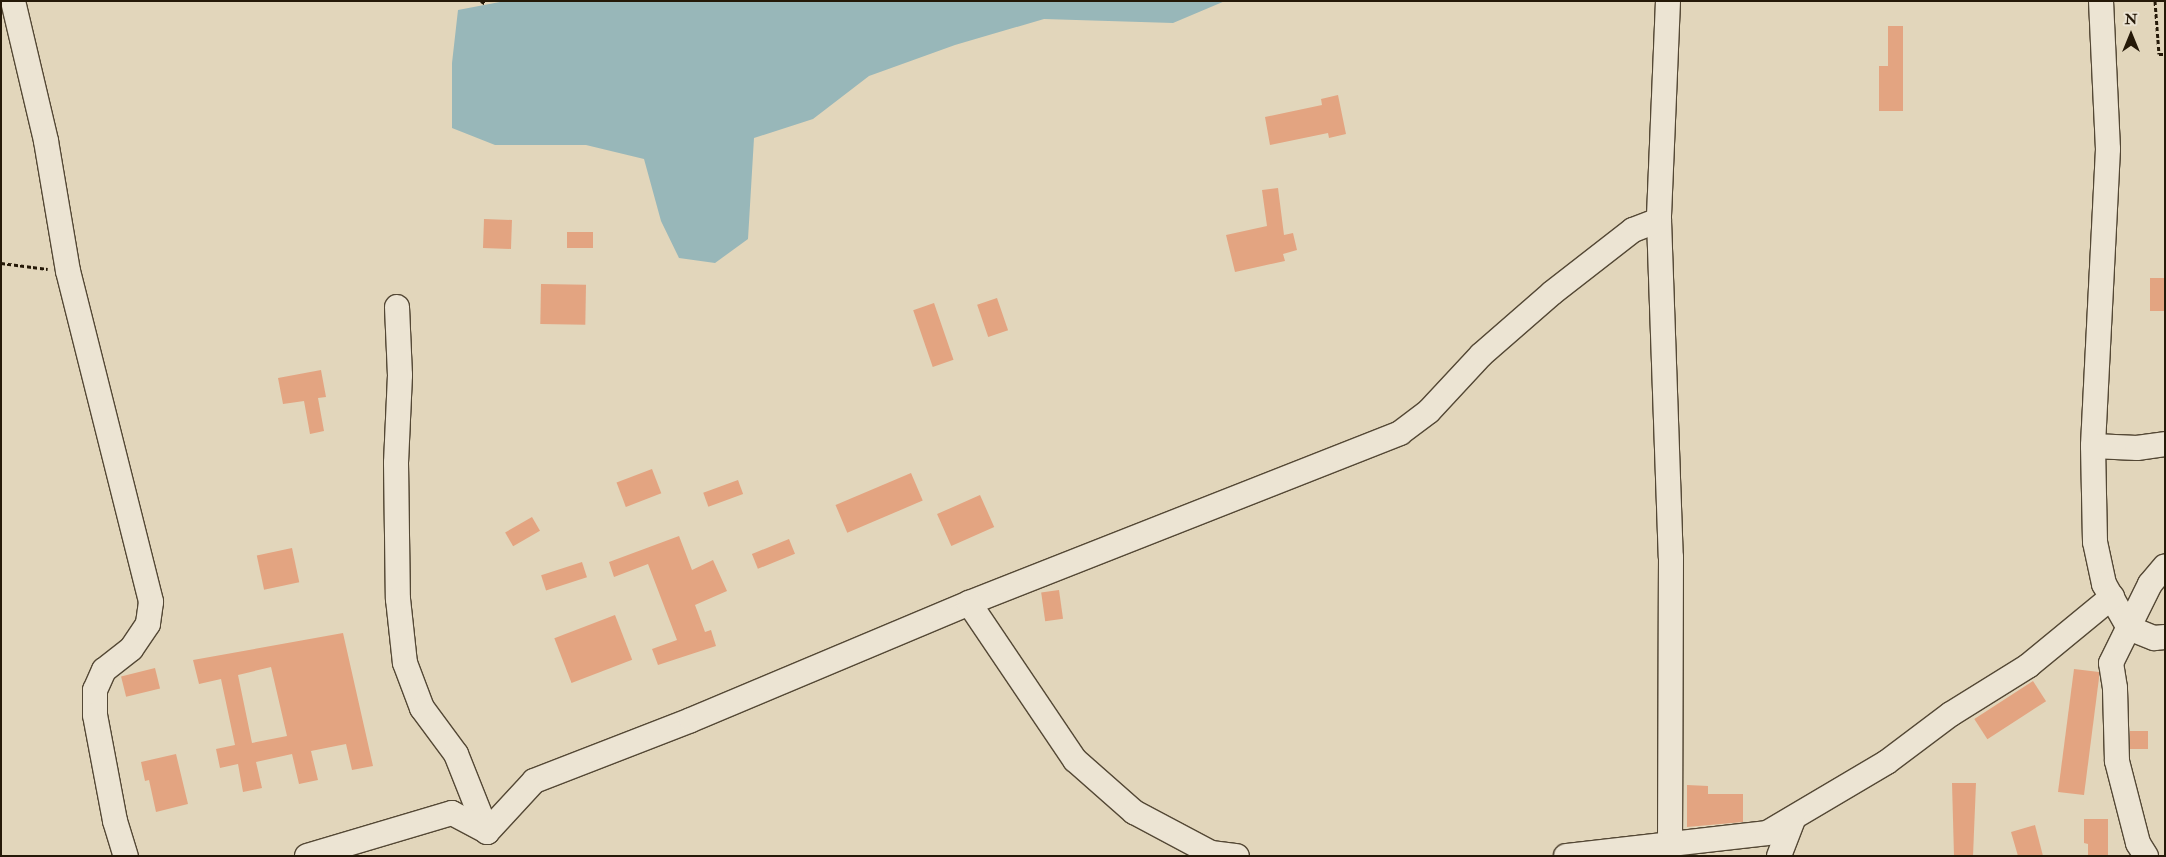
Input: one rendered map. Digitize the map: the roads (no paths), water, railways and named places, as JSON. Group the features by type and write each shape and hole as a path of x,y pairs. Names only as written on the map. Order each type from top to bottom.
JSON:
{"street":[{"path":"14,1 46,141 68,271 151,602 148,624 131,650 104,670 95,690 95,715 115,821 126,856"},
{"path":"1668,1 1659,220 1671,556 1670,843"},
{"path":"2101,1 2108,149 2093,446 2097,565 2129,628 2154,638 2165,637"},
{"path":"487,832 534,781 690,720 969,603 1400,433 1429,411 1481,355 1552,293 1633,230 1659,220"},
{"path":"397,307 400,375 396,463 398,599 405,663 422,708 456,754 487,832"},
{"path":"2093,446 2137,448 2165,444"},
{"path":"2146,856 2138,843 2122,789 2114,729 2115,688 2111,663 2150,584 2165,566"},
{"path":"1566,856 1767,833 1793,820 1886,762 1927,735 1951,714 2028,666 2112,597"},
{"path":"969,603 1075,760 1134,812 1211,853 1237,856"},
{"path":"307,856 452,813 487,832"},
{"path":"1779,856 1793,820"}],"water":[{"path":"505,1 1225,1 1173,23 1044,19 955,45 869,76 813,119 754,138 748,239 715,263 679,258 661,221 644,159 586,145 495,145 452,128 452,63 458,10"}]}
